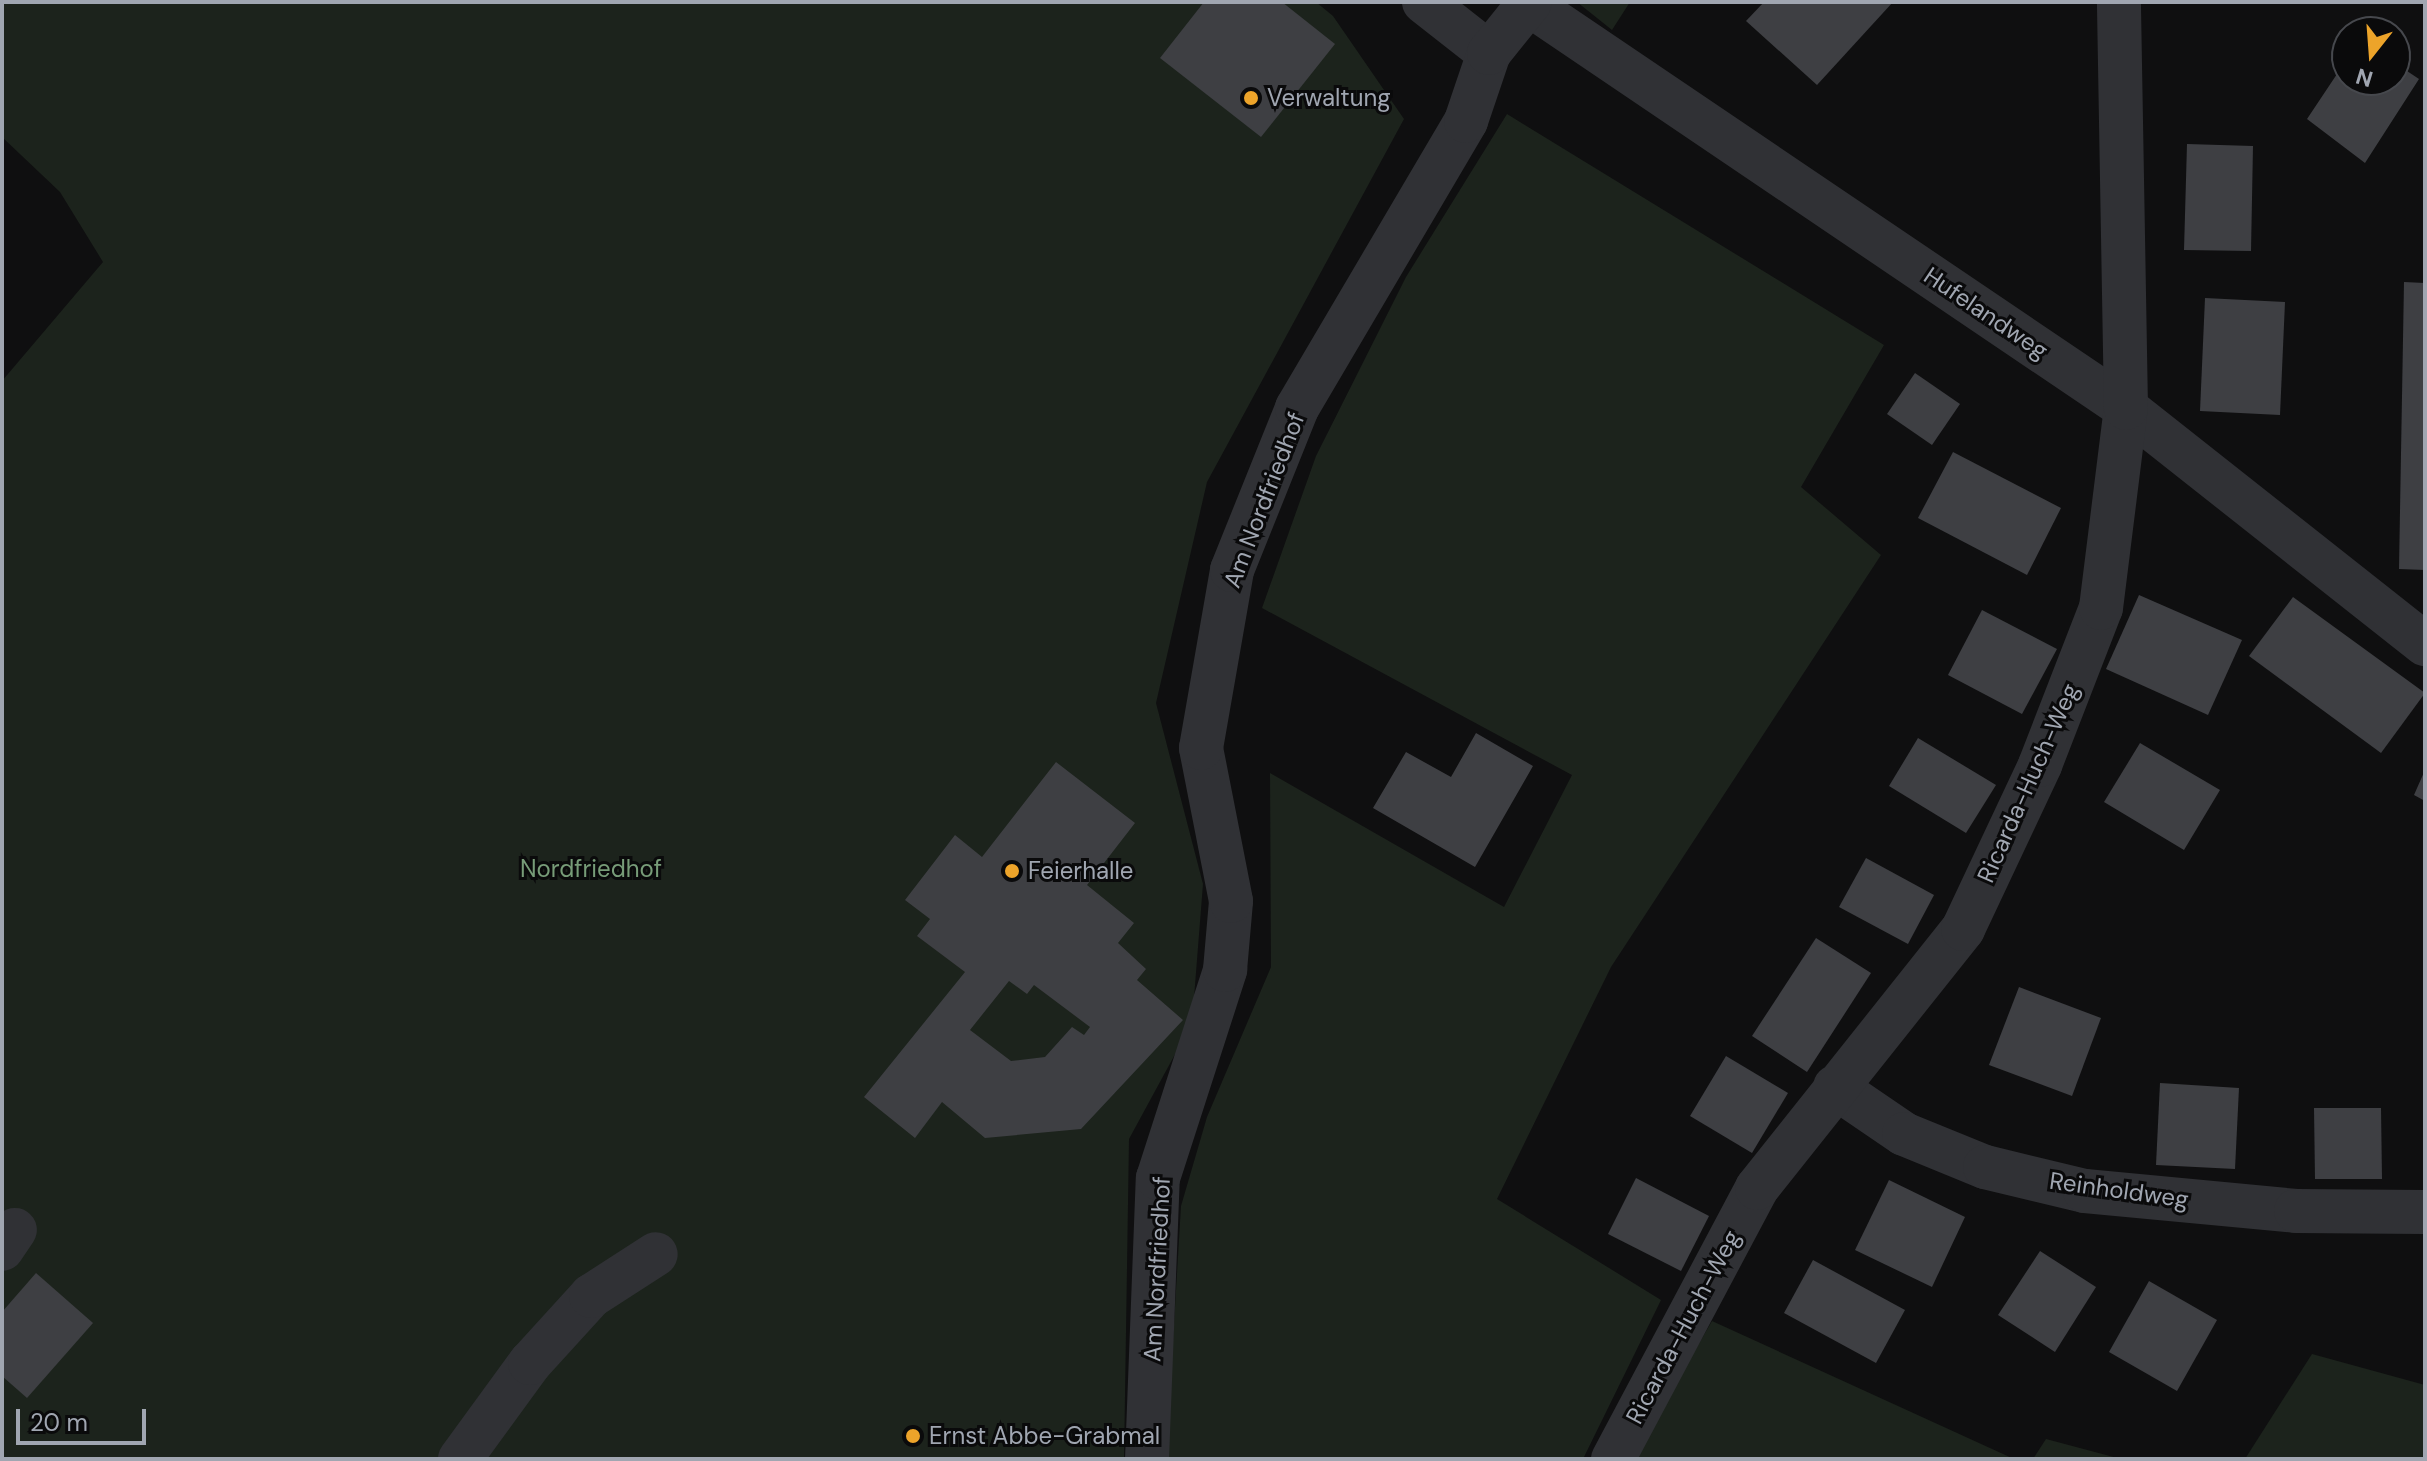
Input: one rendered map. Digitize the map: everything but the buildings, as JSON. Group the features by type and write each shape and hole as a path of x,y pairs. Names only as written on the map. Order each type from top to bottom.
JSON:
{"street":[{"path":"1424,2 1489,53"},
{"name":"Ricarda-Huch-Weg","path":"1613,1459 1757,1188 1963,929 2040,765 2101,608 2126,408 2119,2"},
{"name":"Hufelandweg","path":"1489,53 1530,4 2126,408 2425,644"},
{"name":"Am Nordfriedhof","path":"1147,1459 1158,1178 1225,970 1231,901 1201,748 1232,570 1297,408 1466,121 1489,53"},
{"name":"Reinholdweg","path":"1835,1087 1904,1134 1985,1167 2085,1191 2296,1211 2425,1212"},
{"path":"460,1459 530,1363 591,1296 656,1254"}],"green space":[{"name":"Nordfriedhof","path":"2,2 1316,2 1333,16 1404,119 1207,482 1156,703 1203,884 1192,1023 1129,1139 1124,1459 2,1459 2,381 103,262 60,192 2,137"},
{"path":"1577,2 1630,2 1612,30"},
{"path":"1507,114 1884,345 1801,487 1881,555 1611,967 1497,1199 1661,1300 1583,1459 1166,1459 1181,1206 1207,1117 1271,967 1270,773 1504,907 1572,775 1262,608 1316,456 1406,277"},
{"path":"1712,1321 2014,1459 1632,1459"},
{"path":"2312,1354 2425,1385 2425,1459 2245,1459"},
{"path":"2046,1439 2121,1459 2033,1459"}],"place":[{"name":"Verwaltung","path":"1251,98"},
{"name":"Feierhalle","path":"1012,871"},
{"name":"Ernst Abbe-Grabmal","path":"913,1436"}]}
